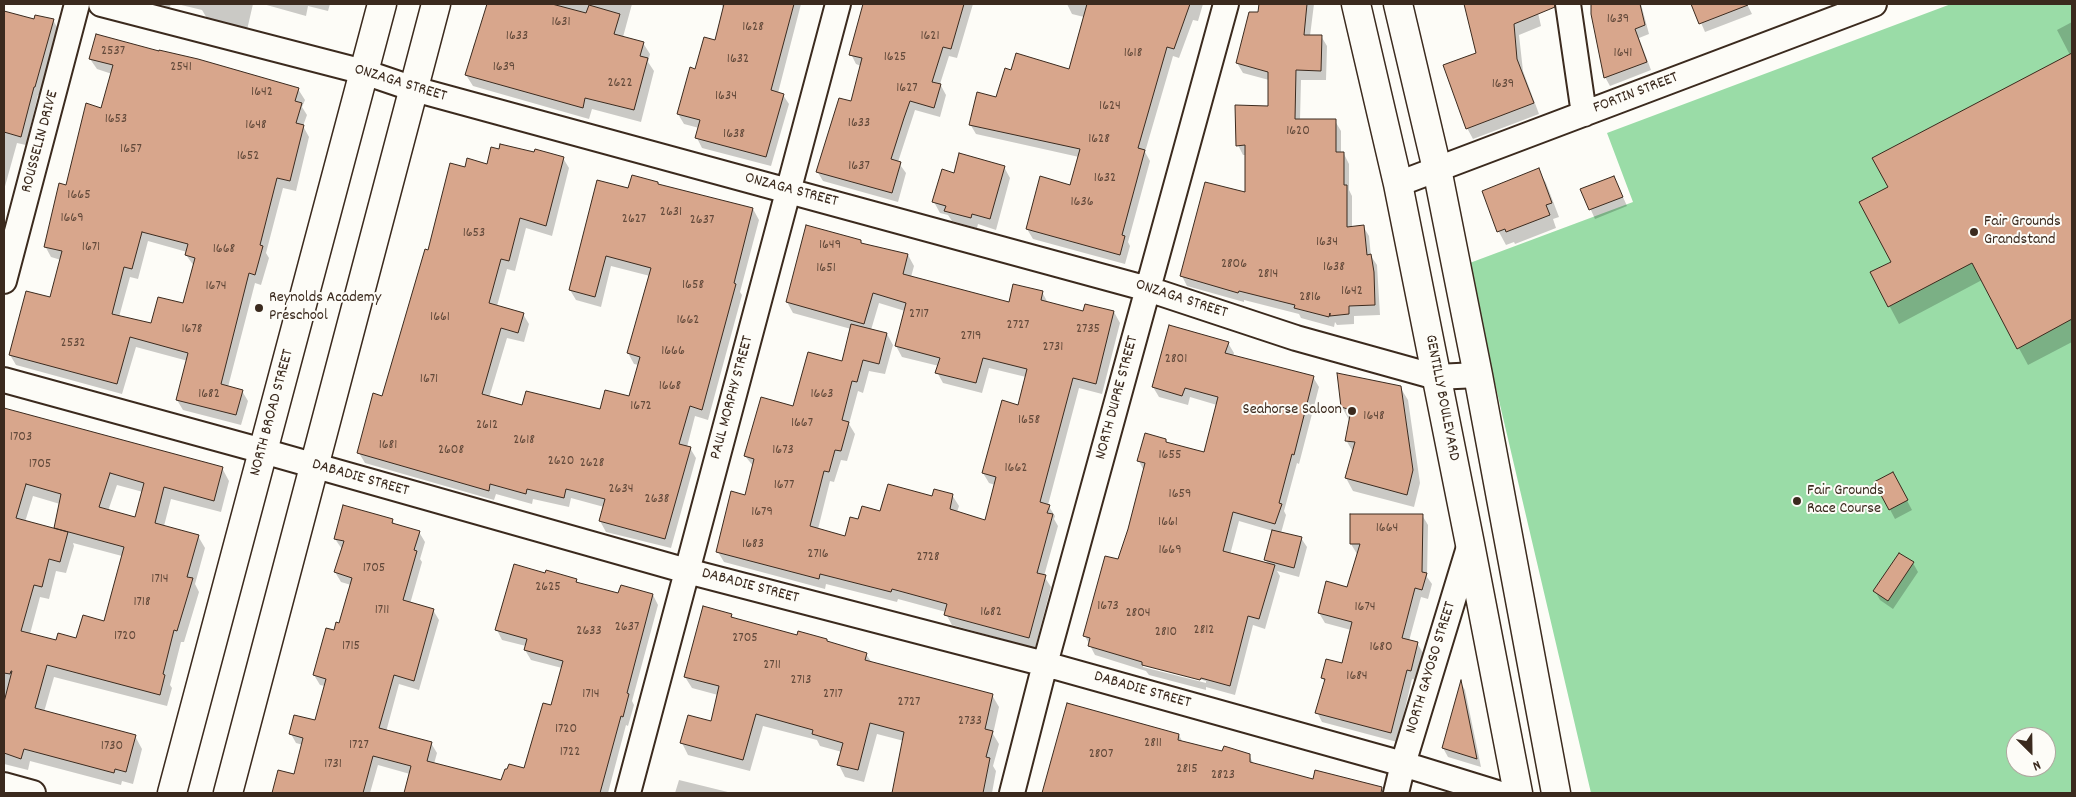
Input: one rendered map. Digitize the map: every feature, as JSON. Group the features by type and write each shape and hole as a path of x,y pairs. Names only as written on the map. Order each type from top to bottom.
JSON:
{"main road":[{"name":"NORTH BROAD STREET","path":"172,793 382,4"},
{"path":"228,793 436,4"},
{"name":"GENTILLY BOULEVARD","path":"1356,4 1398,184 1518,793"},
{"path":"1398,4 1437,169 1478,374 1556,793"}],"street":[{"name":"ROUSSELIN DRIVE","path":"4,280 77,4"},
{"name":"ONZAGA STREET","path":"102,4 364,72 414,89 1148,288 1296,338 1436,377 1478,374"},
{"name":"PAUL MORPHY STREET","path":"628,793 838,4"},
{"name":"NORTH DUPRE STREET","path":"1012,793 1045,664 1226,4"},
{"path":"1568,4 1584,114"},
{"name":"FORTIN STREET","path":"1398,184 1874,4"},
{"name":"DABADIE STREET","path":"4,380 687,571 1045,664 1403,764 1497,793"},
{"name":"NORTH GAYOSO STREET","path":"1396,793 1403,764 1470,544"},
{"path":"4,785 33,793"}],"green space":[{"name":"Fair Grounds Race Course","path":"1951,4 2072,4 2072,793 1591,793 1467,264 1633,202 1607,133"}],"building":[{"path":"487,4 552,4 586,13 589,5 620,14 614,34 644,42 640,56 648,58 634,110 585,98 583,108 465,75"},
{"path":"724,4 794,4 771,90 784,94 766,157 695,138 700,120 677,114 690,67 695,69 704,37 715,40"},
{"path":"863,4 964,4 951,49 943,47 932,82 941,84 934,108 910,101 891,159 901,162 892,193 816,172 839,98 851,101 862,58 849,55"},
{"path":"1087,4 1190,4 1174,49 1167,47 1138,148 1145,150 1122,235 1125,236 1120,255 1026,229 1040,176 1070,185 1080,149 969,125 977,92 996,97 1005,68 1011,70 1016,53 1069,69"},
{"path":"1259,4 1307,4 1304,35 1322,35 1321,71 1296,70 1295,119 1336,119 1336,152 1344,152 1344,185 1347,185 1347,227 1364,225 1367,255 1371,254 1374,272 1375,305 1349,306 1349,314 1330,316 1330,313 1329,317 1294,308 1295,305 1239,291 1238,293 1180,276 1205,182 1245,192 1245,145 1236,146 1235,105 1268,106 1268,72 1236,63 1249,12 1258,12"},
{"path":"1464,4 1555,4 1555,7 1514,24 1517,59 1534,103 1466,129 1443,65 1476,53"},
{"path":"1591,4 1640,4 1645,25 1635,29 1647,62 1604,78 1591,14"},
{"path":"1691,4 1747,4 1748,5 1699,24"},
{"path":"4,11 34,19 35,15 54,19 21,137 4,132"},
{"path":"96,34 159,51 198,59 299,88 295,101 302,103 296,123 304,125 290,181 277,178 260,245 263,246 255,275 249,273 221,384 243,390 236,415 176,400 188,353 130,337 117,384 9,355 26,291 50,297 62,251 44,247 59,183 66,185 86,103 101,108 113,65 89,59","holes":["142,232 188,244 185,255 195,258 183,303 158,297 151,323 112,314 124,267 132,269"]},
{"name":"Fair Grounds Grandstand","path":"2072,53 2072,319 2017,349 1972,263 1888,307 1870,272 1891,262 1859,202 1888,187 1872,158"},
{"path":"500,144 534,152 535,149 564,157 546,226 520,218 509,261 501,259 489,303 524,313 518,333 501,328 482,394 522,405 526,391 600,409 605,390 629,396 640,357 627,353 651,268 606,256 595,297 569,290 597,180 628,188 632,175 658,182 658,184 753,208 734,283 736,284 702,410 690,406 679,444 691,447 665,539 599,521 605,499 566,489 564,498 527,489 526,494 490,484 489,491 357,453 373,393 382,396 425,249 428,250 450,163 465,167 467,158 487,164 491,147 499,149"},
{"path":"959,153 1005,166 990,219 972,214 971,218 944,211 946,206 932,202 942,169 954,173"},
{"path":"1539,168 1552,203 1546,205 1550,215 1506,232 1505,229 1497,232 1482,191"},
{"path":"1614,176 1623,197 1589,210 1580,189"},
{"path":"806,225 861,240 861,243 908,254 903,274 1009,302 1013,284 1043,291 1041,300 1083,311 1085,304 1114,311 1096,384 1073,378 1040,502 1050,505 1047,513 1053,514 1037,573 1046,575 1029,638 944,615 947,604 892,589 891,592 820,574 819,579 716,552 731,491 745,495 754,459 744,456 761,397 793,406 808,352 842,361 851,324 887,333 879,364 863,360 857,382 852,381 842,420 849,422 841,451 835,450 829,472 824,471 810,526 845,536 850,517 858,519 862,506 880,511 888,484 932,496 934,489 953,494 950,509 985,520 996,477 982,473 1002,400 1018,405 1027,369 983,358 976,383 935,373 940,358 895,346 906,303 873,293 864,324 786,302"},
{"path":"1169,325 1229,342 1225,353 1314,376 1294,455 1292,454 1279,503 1282,504 1275,524 1233,512 1223,551 1275,565 1259,619 1248,616 1230,686 1142,665 1142,662 1088,646 1090,638 1083,636 1105,556 1118,559 1128,529 1145,463 1137,461 1145,433 1166,439 1166,442 1204,452 1218,397 1185,388 1182,396 1152,387"},
{"path":"1337,373 1401,386 1413,470 1407,495 1345,478 1355,442 1345,441 1351,410 1341,407"},
{"path":"4,408 223,467 214,501 164,487 155,523 199,535 187,577 193,578 177,631 174,630 160,695 47,665 35,708 136,735 126,772 115,769 114,773 24,749 21,759 4,753 4,702 12,671 10,674 4,673","holes":["110,473 144,483 135,517 99,507","26,484 61,494 54,528 124,547 104,621 83,615 76,638 58,633 56,640 21,631 34,585 42,587 49,559 60,562 68,532 16,518"]},
{"path":"1893,472 1908,500 1889,510 1874,482"},
{"path":"343,505 393,519 392,523 420,531 414,550 417,551 403,600 434,609 414,681 394,675 379,728 432,742 427,761 501,780 509,764 524,768 543,703 551,705 563,661 524,650 527,639 495,630 514,564 545,573 546,570 577,579 576,582 618,593 621,585 653,594 627,693 629,694 623,717 621,716 600,793 404,793 411,766 373,756 363,793 272,793 278,770 294,774 303,738 289,734 294,715 315,720 326,679 313,675 326,628 334,630 336,622 339,623 352,578 334,572 344,541 334,539"},
{"path":"1350,514 1423,514 1422,572 1427,573 1422,590 1415,588 1402,638 1418,642 1411,671 1407,670 1391,733 1315,713 1325,679 1321,678 1326,659 1342,663 1352,622 1318,613 1326,581 1347,587 1360,544 1350,544"},
{"path":"1272,530 1302,537 1294,568 1264,560"},
{"path":"1899,553 1914,562 1888,601 1873,591"},
{"path":"703,606 732,614 731,617 797,635 798,631 827,639 827,641 867,653 865,660 993,694 985,729 993,731 986,757 990,758 983,793 892,793 904,732 870,723 858,770 837,765 843,743 812,734 813,730 756,714 743,760 680,743 688,715 711,721 719,686 684,677"},
{"path":"1461,680 1477,759 1442,748"},
{"path":"1067,703 1179,734 1178,740 1222,751 1224,746 1250,754 1250,762 1313,779 1315,770 1382,787 1381,793 1042,793"}],"place":[{"name":"Fair Grounds Grandstand","path":"1974,232"},
{"name":"Reynolds Academy Preschool","path":"259,308"},
{"name":"Seahorse Saloon","path":"1352,411"},
{"name":"Fair Grounds Race Course","path":"1797,501"}]}
